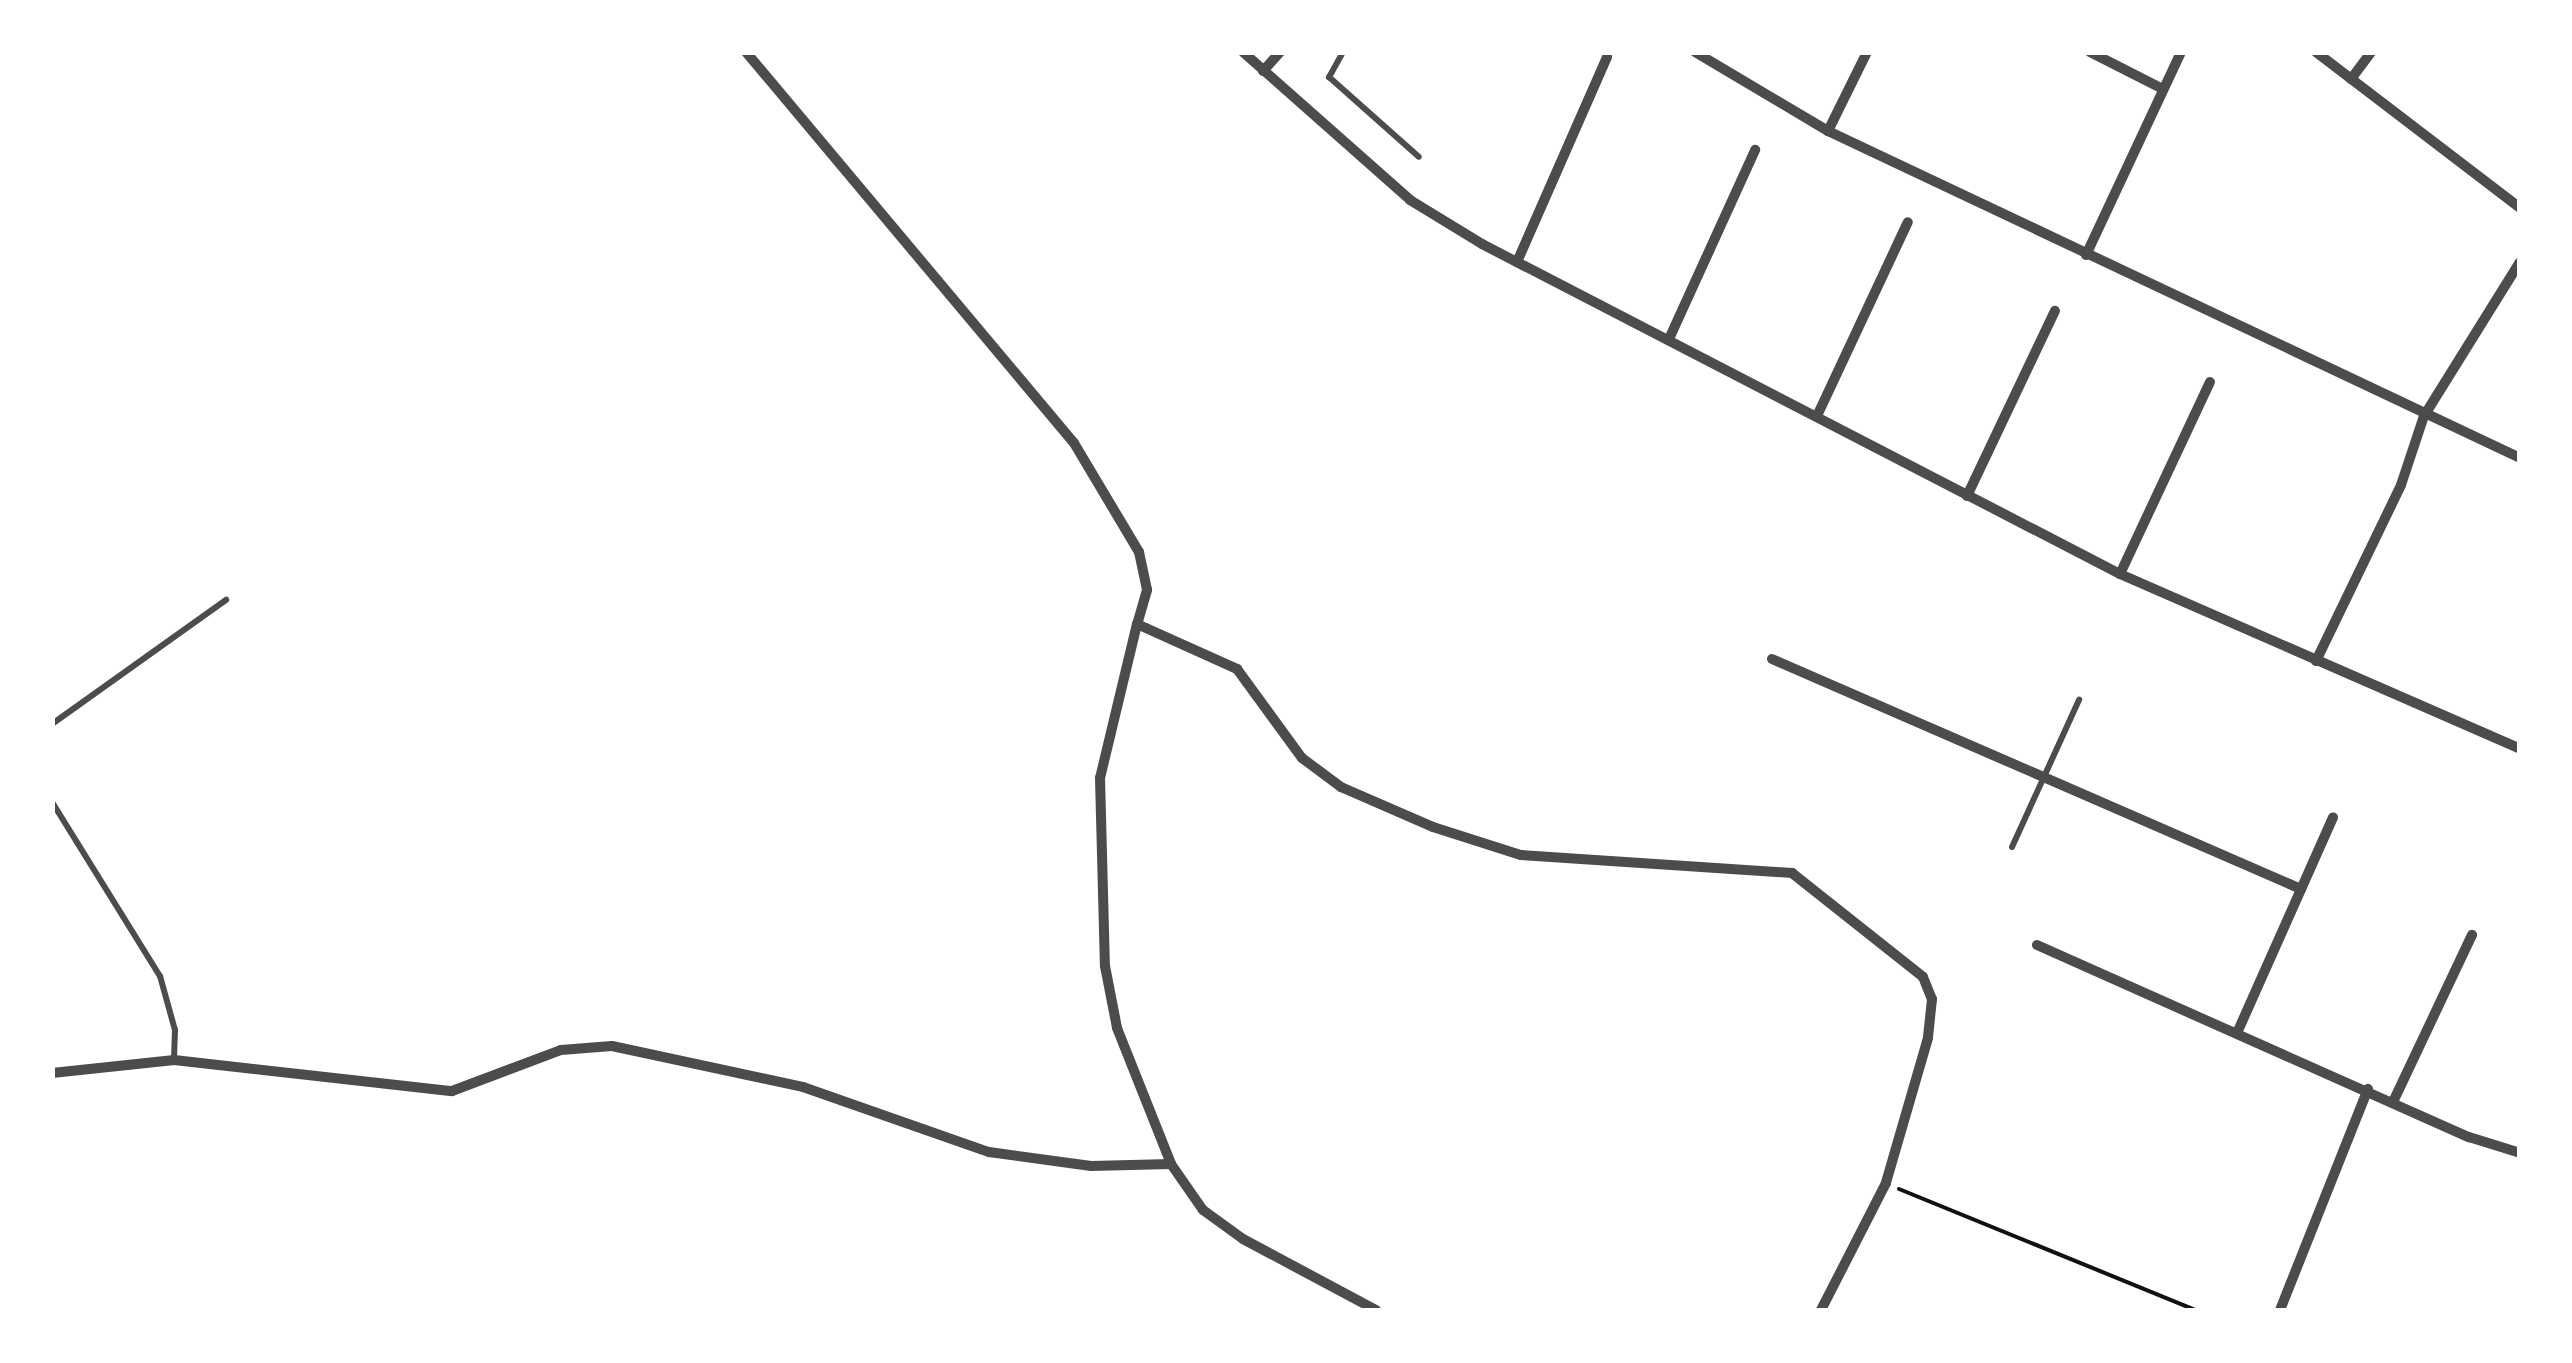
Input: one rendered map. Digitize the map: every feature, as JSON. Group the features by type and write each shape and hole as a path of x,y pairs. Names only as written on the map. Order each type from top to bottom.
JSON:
{"street":[{"path":"746,52 1074,443 1139,552 1147,590 1101,764 1105,966 1117,1028 1171,1164 1222,1226 1376,1310"},
{"path":"1243,52 1410,200 1517,262 2120,574 2520,749"},
{"path":"1263,71 1280,52"},
{"path":"1695,52 1828,131 2424,416 2520,458"},
{"path":"1828,131 1867,52"},
{"path":"2090,52 2163,89"},
{"path":"2086,255 2180,52"},
{"path":"2316,52 2520,208"},
{"path":"2351,79 2372,52"},
{"path":"1517,262 1607,57"},
{"path":"1668,339 1755,150"},
{"path":"1817,416 1908,222"},
{"path":"2316,661 2400,485 2424,416 2520,262"},
{"path":"1967,496 2055,311"},
{"path":"2120,574 2210,382"},
{"path":"1137,624 1237,669 1302,758 1341,787 1432,827 1521,854 1792,873 1843,920 1902,958 1932,998 1928,1038 1886,1184 1821,1310"},
{"path":"1772,659 2301,888"},
{"path":"2237,1033 2333,817"},
{"path":"2393,1102 2472,935"},
{"path":"2037,945 2393,1102 2520,1153"},
{"path":"52,1072 174,1060 452,1091 561,1050 612,1046 803,1088 989,1152 1091,1166 1171,1164"},
{"path":"2280,1310 2368,1090"}],"lane":[{"path":"1343,52 1329,77 1419,157"},
{"path":"52,724 226,600"},
{"path":"2012,847 2079,700"},
{"path":"52,802 160,976 175,1030 174,1060"}],"path":[{"path":"1886,1184 2196,1310"}]}
